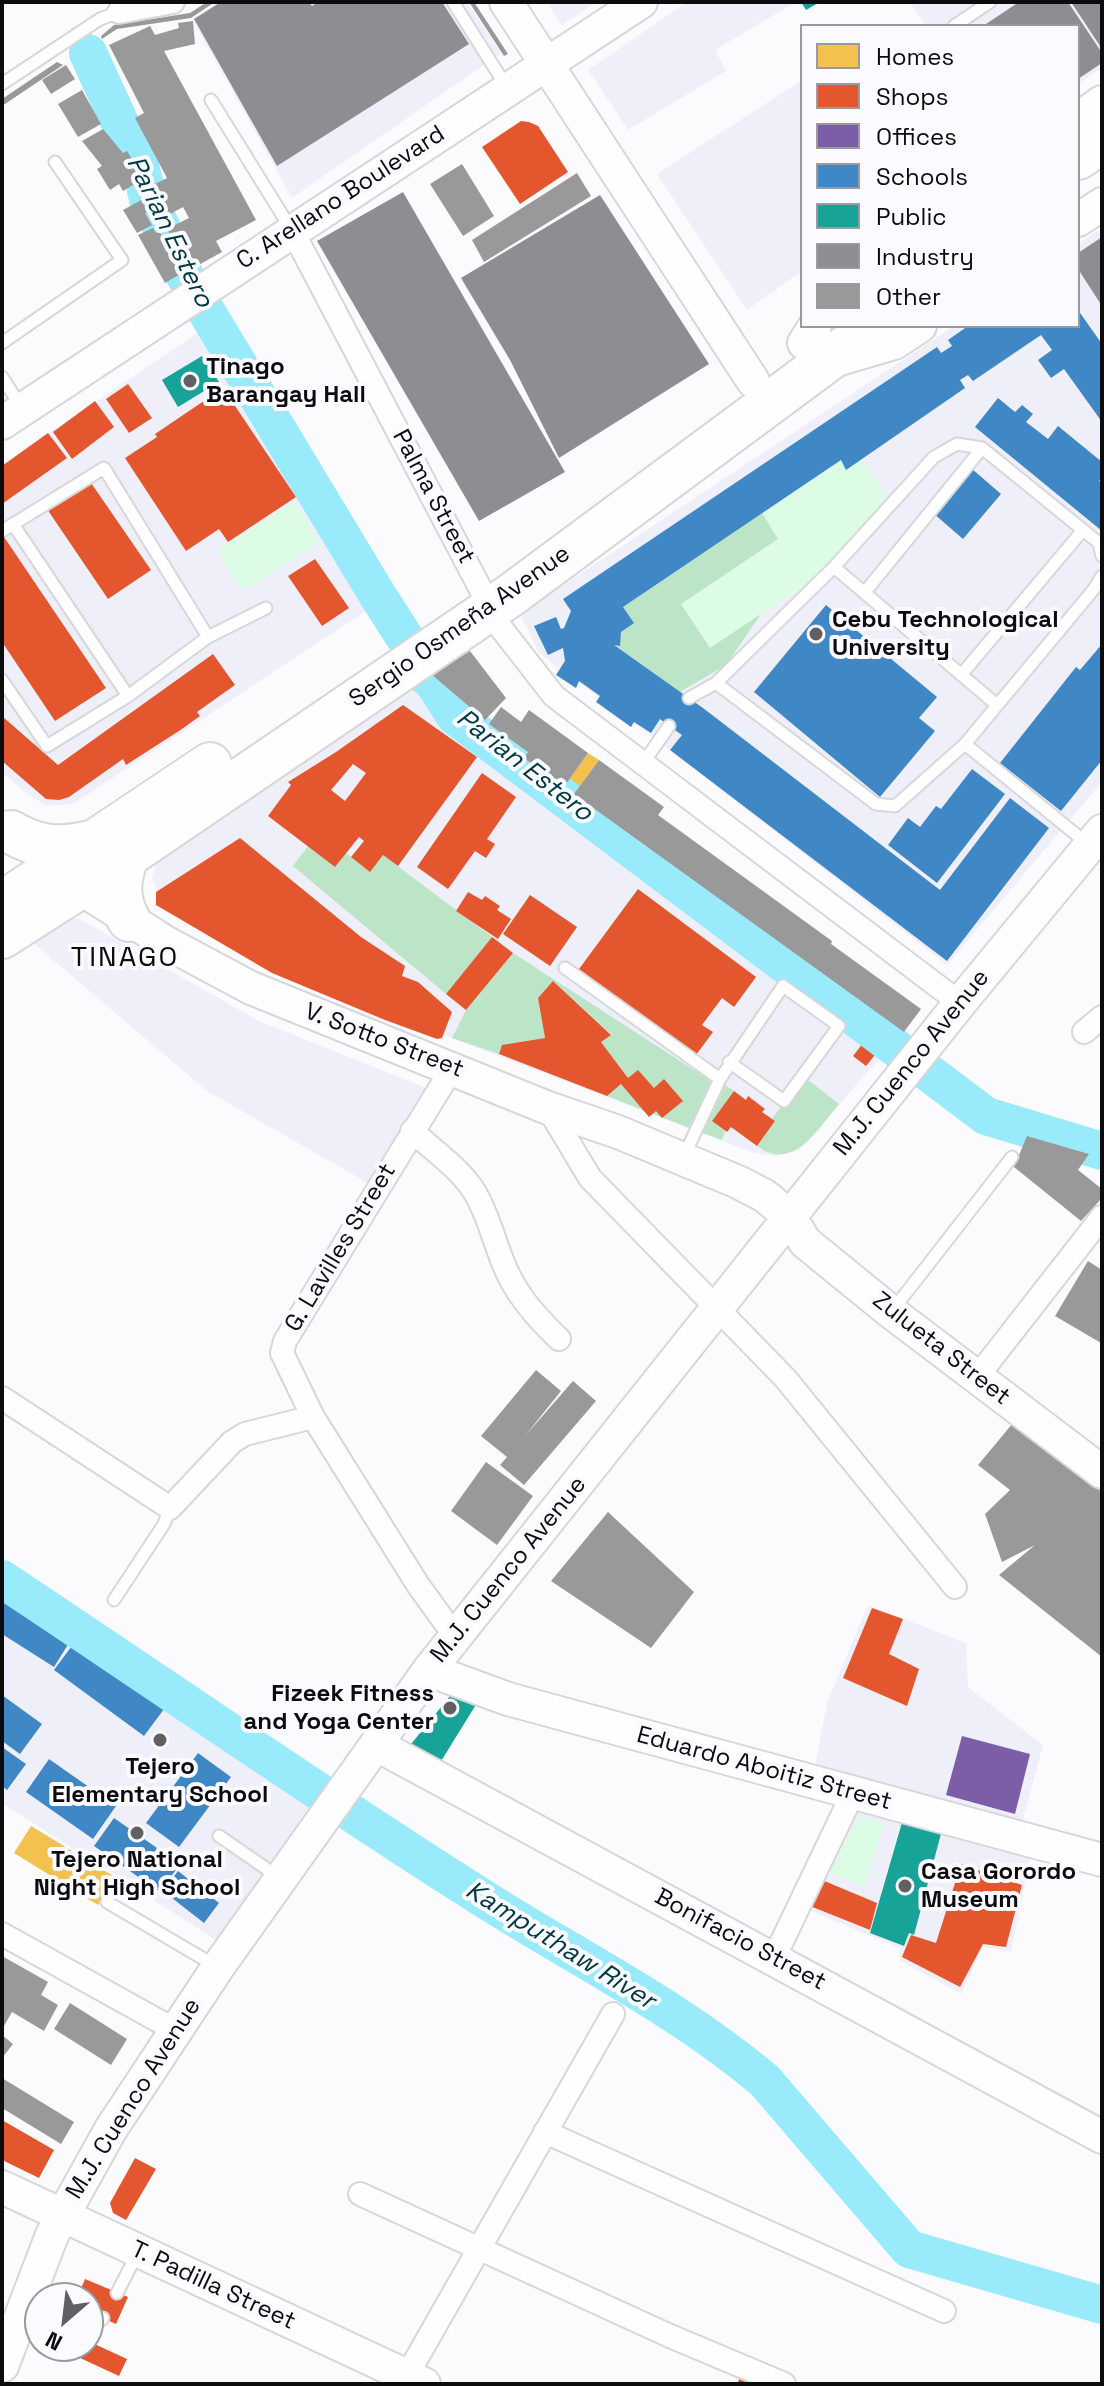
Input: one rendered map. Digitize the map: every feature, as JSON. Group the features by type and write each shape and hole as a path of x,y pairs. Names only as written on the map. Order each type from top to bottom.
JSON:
{"highway":[{"path":"1080,157 1102,142"},
{"path":"1080,188 1102,174"},
{"path":"817,340 866,328"},
{"name":"Sergio Osmeña Avenue","path":"485,595 753,381 817,340"},
{"name":"Sergio Osmeña Avenue","path":"33,852 112,848 485,595 817,340"},
{"path":"33,852 37,844 112,848 122,872 119,893 129,920"},
{"name":"Sergio Osmeña Avenue","path":"9,899 33,852"},
{"name":"Sergio Osmeña Avenue","path":"2,937 33,852"}],"main road":[{"path":"506,2 753,381"},
{"name":"C. Arellano Boulevard","path":"12,416 641,2"},
{"path":"1080,118 1102,102"},
{"path":"1080,219 1102,204"},
{"name":"Sergio Osmeña Avenue","path":"817,340 894,343 917,328"},
{"name":"M.J. Cuenco Avenue","path":"40,2282 62,2216 111,2129 218,1967 429,1670 950,1014 1096,838"},
{"name":"V. Sotto Street","path":"33,852 129,920 251,988 682,1159 752,1189 790,1217"},
{"name":"Zulueta Street","path":"790,1217 805,1242 891,1312 1102,1472"},
{"name":"Eduardo Aboitiz Street","path":"429,1670 508,1699 1102,1860"},
{"name":"Bonifacio Street","path":"377,1745 1102,2137"},
{"name":"T. Padilla Street","path":"2,2187 411,2381"},
{"name":"M.J. Cuenco Avenue","path":"2,2366 24,2323"}],"street":[{"path":"119,12 173,2"},
{"name":"Palma Street","path":"292,230 501,628 554,696 644,762 950,1014"},
{"path":"1084,1032 1102,1017"},
{"name":"G. Lavilles Street","path":"453,1067 285,1341 282,1353 313,1417 418,1585 455,1636"},
{"path":"548,1108 590,1178 785,1378 955,1587"},
{"path":"412,1131 464,1178 474,1192 517,1290 529,1310 559,1339"},
{"path":"977,1377 1102,1217"},
{"path":"2,1398 170,1508 232,1442 245,1434 313,1417"},
{"path":"774,1958 853,1793"},
{"path":"2,1934 175,2030"},
{"path":"411,2381 480,2248 613,2014"},
{"path":"545,2132 944,2311"},
{"path":"360,2194 670,2336 784,2384"}],"lane":[{"path":"453,2 507,89"},
{"path":"957,24 990,2"},
{"path":"2,84 100,19 119,12"},
{"name":"Palma Street","path":"211,100 292,230"},
{"path":"2,343 122,260 55,162"},
{"path":"2,377 12,416"},
{"path":"689,698 716,683 834,567 934,457 957,444 982,448 1099,543 1102,556"},
{"path":"865,592 982,448"},
{"path":"2,531 104,468 208,637"},
{"path":"13,524 128,696"},
{"path":"961,675 1083,530"},
{"path":"834,567 997,705"},
{"path":"716,683 876,804 895,806 965,744 1102,576"},
{"path":"2,680 47,746 128,696 208,637 266,608"},
{"path":"644,762 669,726"},
{"path":"965,744 1096,838"},
{"path":"565,968 720,1079"},
{"path":"682,1159 729,1062 783,986 839,1026 784,1101 729,1062"},
{"path":"891,1312 1012,1157"},
{"path":"114,1600 164,1524 170,1508"},
{"path":"219,1836 280,1878"},
{"path":"107,1902 218,1967"},
{"path":"117,2293 138,2252"}],"shaded area":[{"path":"218,2 467,2 501,53 292,198 192,19"},
{"path":"546,2 597,2 562,25"},
{"path":"687,2 796,2 715,50 726,71 628,130 588,70"},
{"path":"910,2 1102,2 1102,68 1080,83 1080,24 925,24"},
{"path":"800,81 800,272 747,310 657,174"},
{"name":"Cebu Technological University","path":"1102,228 1102,782 947,965 670,750 539,653 520,614 951,328 1080,328 1080,243"},
{"path":"202,330 366,611 73,804 47,806 27,794 2,772 2,465"},
{"path":"407,686 888,1049 799,1150 777,1156 754,1153 343,997 160,896 152,879 157,859 283,778"},
{"path":"58,917 78,918 259,1021 427,1088 368,1183 207,1091 25,936"},
{"path":"2,1587 318,1793 219,1942 2,1803"},
{"path":"868,1605 966,1643 968,1687 1043,1745 1021,1827 814,1771 827,1703"},
{"path":"859,1807 1031,1855 1011,1951 983,1947 961,1994 899,1960 900,1948 806,1909"}],"green space":[{"path":"862,459 887,498 808,584 710,648 681,604 778,540 762,513 841,460 846,469"},
{"path":"294,502 320,542 243,591 217,551"},
{"path":"762,513 778,539 681,604 710,648 761,614 726,665 680,692 614,645 620,645 621,632 633,623 623,607"},
{"path":"431,674 489,724 528,752 524,758 904,1032 888,1049 407,686"},
{"path":"308,846 335,867 346,853 369,871 383,855 492,937 446,994 293,866"},
{"path":"513,953 711,1081 692,1129 607,1096 628,1078 601,1042 611,1034 554,982 538,998 545,1038 503,1045 499,1054 452,1038 466,1010"},
{"path":"803,1076 839,1104 804,1144 782,1154 770,1153 757,1146"},
{"path":"722,1083 734,1091 712,1121 725,1131 722,1140 700,1132"},
{"path":"859,1816 884,1824 864,1887 829,1872"}],"building: Homes":[{"path":"588,753 599,760 574,794 564,787"},
{"path":"31,1826 115,1877 98,1905 14,1853"}],"building: Shops":[{"path":"521,121 538,126 568,172 520,204 482,147"},
{"path":"128,384 152,418 129,433 106,399"},
{"path":"223,388 296,497 228,542 219,529 186,551 125,458"},
{"path":"95,401 114,427 72,459 53,432"},
{"path":"48,433 67,458 2,504 2,466"},
{"path":"89,480 151,570 108,599 47,509"},
{"path":"2,534 106,688 55,721 2,642"},
{"path":"315,559 349,608 322,626 288,576"},
{"path":"213,654 235,685 197,712 200,716 182,729 126,765 123,759 69,797 46,799 2,761 3,717 58,765"},
{"path":"403,705 477,757 398,866 383,855 370,872 351,857 364,841 359,837 335,867 268,816 291,785 288,782","holes":["353,764 366,773 345,801 331,790"]},
{"path":"482,773 516,797 487,839 495,844 486,858 475,851 448,889 417,867"},
{"path":"240,838 361,937 405,966 402,976 418,982 452,1012 442,1038 437,1039 385,1020 272,973 156,905 156,892"},
{"path":"638,889 756,977 734,1007 722,998 702,1025 713,1032 696,1055 579,969"},
{"path":"468,892 482,900 485,896 500,906 497,910 511,919 498,939 456,911"},
{"path":"530,895 577,927 550,966 503,934"},
{"path":"492,937 513,953 466,1010 446,994"},
{"path":"553,981 611,1035 601,1042 628,1078 638,1070 654,1088 664,1079 683,1101 662,1118 656,1111 649,1117 621,1084 607,1096 499,1054 502,1045 545,1038 538,998"},
{"path":"870,1034 883,1045 866,1066 853,1056"},
{"path":"734,1091 746,1100 748,1096 775,1121 757,1146 731,1127 727,1132 712,1121"},
{"path":"872,1608 903,1619 889,1654 919,1669 907,1706 843,1678"},
{"path":"961,1864 1022,1885 1006,1947 983,1944 960,1987 902,1957 911,1935 936,1943"},
{"path":"822,1880 877,1903 870,1930 810,1906"},
{"path":"2,2120 54,2150 39,2178 2,2160"},
{"path":"135,2158 156,2169 126,2220 113,2213 110,2203"},
{"path":"104,2287 128,2297 116,2324 104,2319"},
{"path":"104,2348 127,2359 119,2376 89,2362 104,2362"},
{"path":"742,2373 763,2384 737,2384"}],"building: Offices":[{"path":"962,1736 1030,1754 1015,1814 946,1795"}],"building: Schools":[{"path":"1080,313 1102,344 1102,422 1064,369 1051,378 1038,360 1052,350 1041,335 973,381 968,375 960,380 965,388 846,470 841,460 623,607 634,623 621,632 620,646 614,645 703,708 940,890 1010,798 1049,828 947,961 670,750 682,735 660,719 651,733 634,722 631,727 596,702 600,696 579,681 576,688 556,675 565,661 563,648 548,655 534,626 556,617 561,629 564,628 571,611 563,599 937,347 941,353 952,346 948,340 965,328 1080,328"},
{"path":"998,398 1015,412 1022,405 1033,414 1026,422 1048,439 1058,426 1102,462 1099,481 1102,483 1102,531 975,427"},
{"path":"971,468 1001,494 963,539 933,513"},
{"path":"826,605 937,697 919,718 935,731 880,797 754,692"},
{"path":"1102,644 1102,760 1061,811 1000,763 1076,667 1080,670"},
{"path":"972,769 1005,794 937,883 888,845 908,818 920,827 936,806 941,809"},
{"path":"2,1590 74,1635 54,1667 2,1634"},
{"path":"77,1639 167,1705 144,1736 54,1670"},
{"path":"2,1695 42,1724 20,1754 2,1741"},
{"path":"2,1747 26,1764 7,1790 2,1786"},
{"path":"198,1753 231,1777 179,1847 146,1823"},
{"path":"49,1759 116,1806 93,1839 26,1792"},
{"path":"114,1818 180,1864 160,1892 94,1846"},
{"path":"178,1871 219,1903 204,1923 163,1891"}],"building: Public":[{"path":"801,2 820,2 806,10"},
{"name":"Tinago Barangay Hall","path":"202,356 219,382 178,407 162,380"},
{"path":"450,1696 477,1703 438,1766 407,1749"},
{"name":"Casa Gorordo Museum","path":"903,1819 942,1830 914,1935 909,1933 904,1946 870,1933"}],"building: Industry":[{"path":"221,2 309,2 312,6 318,2 442,2 469,44 277,166 194,19"},
{"path":"1019,2 1068,2 1102,53 1102,63 1080,78 1080,24 986,24"},
{"path":"1071,2 1102,2 1102,49"},
{"path":"403,192 565,472 479,521 317,241"},
{"path":"600,195 709,364 559,458 510,360 461,278"},
{"path":"1102,237 1102,306 1080,272 1080,252"}],"building: Other":[{"path":"207,2 215,2 191,18 117,29 102,39 101,36 114,25 190,13"},
{"path":"469,2 474,2 508,54 504,56"},
{"path":"193,21 195,44 164,51 256,220 216,241 222,252 186,272 167,229 189,218 183,207 161,219 152,202 156,199 149,187 167,178 135,118 144,113 109,45 150,26 155,35 179,28 178,23"},
{"path":"57,62 63,65 2,106 2,99"},
{"path":"66,65 75,79 51,94 42,80"},
{"path":"82,90 101,124 78,137 58,104"},
{"path":"103,129 123,153 127,151 140,172 133,177 136,183 123,191 119,184 110,190 97,169 102,166 82,141"},
{"path":"462,164 494,216 463,236 430,184"},
{"path":"577,173 591,196 484,262 472,240"},
{"path":"143,199 150,211 145,213 152,225 137,233 123,210"},
{"path":"153,228 156,233 159,231 182,273 165,283 138,235"},
{"path":"470,651 506,698 485,720 431,674"},
{"path":"501,707 521,722 529,710 588,753 564,787 524,758 528,752 489,724"},
{"path":"599,760 664,807 658,815 921,1009 904,1032 574,794"},
{"path":"1027,1136 1089,1154 1078,1170 1102,1189 1102,1198 1081,1221 1014,1167"},
{"path":"1088,1261 1102,1270 1101,1343 1055,1316"},
{"path":"536,1370 561,1391 525,1436 573,1381 596,1401 524,1485 500,1465 507,1457 481,1436"},
{"path":"1013,1423 1102,1492 1102,1657 999,1575 1035,1545 1002,1562 985,1514 1010,1490 978,1465"},
{"path":"486,1462 533,1496 497,1545 451,1511"},
{"path":"608,1512 694,1592 651,1648 551,1581"},
{"path":"2,1956 48,1982 41,1995 58,2005 44,2031 12,2012 2,2025"},
{"path":"70,2003 127,2039 111,2065 54,2029"},
{"path":"2,2035 13,2044 2,2058"},
{"path":"2,2078 74,2122 61,2144 2,2108"}],"waterway":[{"name":"Parian Estero","path":"88,53 141,169 148,199 182,271 378,596 455,716 986,1116 1102,1151"},
{"name":"Kamputhaw River","path":"2,1579 300,1780 517,1919 662,2007 732,2055 765,2081 909,2249 1102,2305"}],"place":[{"name":"Tinago Barangay Hall","path":"190,381"},
{"name":"Cebu Technological University","path":"816,634"},
{"name":"Fizeek Fitness and Yoga Center","path":"450,1708"},
{"name":"Tejero Elementary School","path":"160,1740"},
{"name":"Tejero National Night High School","path":"137,1833"},
{"name":"Casa Gorordo Museum","path":"905,1886"}],"district":[{"name":"TINAGO","path":"125,958"}]}
